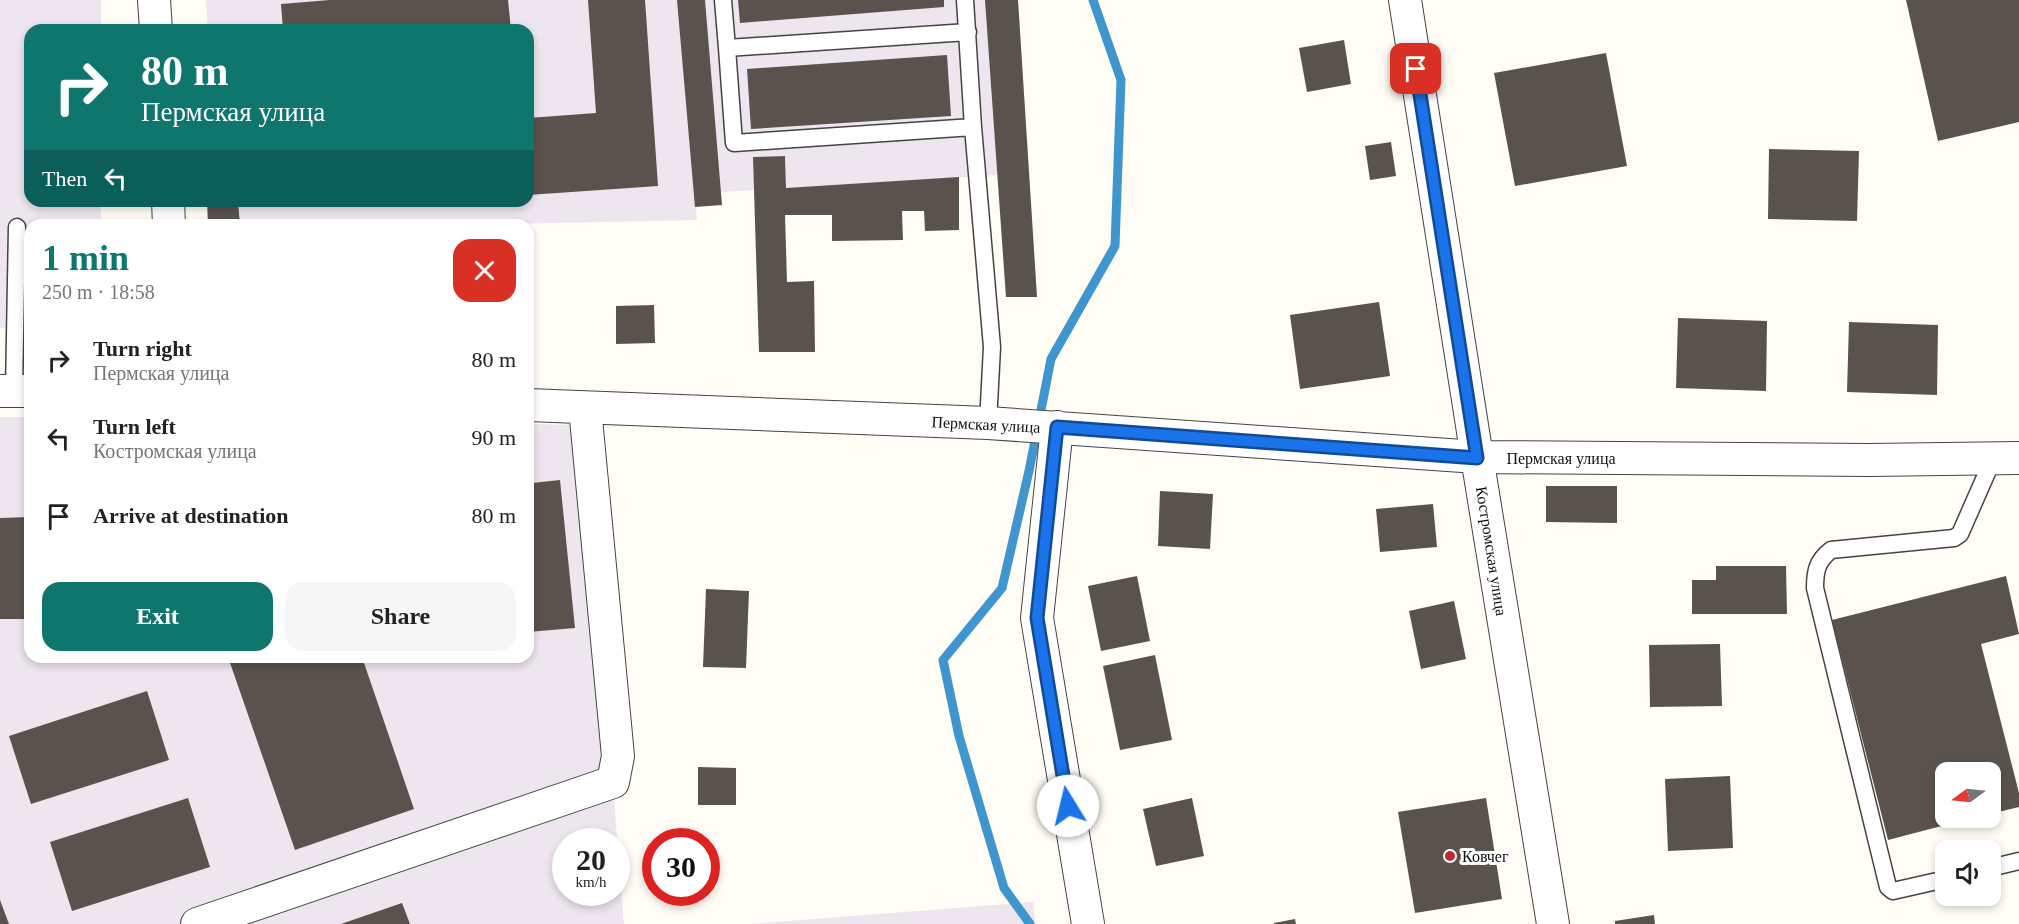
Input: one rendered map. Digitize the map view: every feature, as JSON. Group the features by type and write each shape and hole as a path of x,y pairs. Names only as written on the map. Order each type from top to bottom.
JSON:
{"street":[{"path":"154,0 156,24"},
{"name":"Костромская улица","path":"1406,0 1477,458 1553,924"},
{"name":"Пермская улица","path":"534,405 988,423 1477,458 2006,459"},
{"path":"197,924 613,782 618,756 585,408"},
{"path":"1057,427 1037,618 1088,924"}],"lane":[{"path":"723,0 734,143 973,127"},
{"path":"965,0 973,127 992,347 988,423"},
{"path":"727,48 968,32"},
{"path":"15,391 17,227"},
{"path":"1935,881 1893,891 1888,887 1815,588 1815,571 1824,555 1831,550 1948,539 1960,534 2006,459"},
{"path":"2001,865 2019,861"}],"shaded area":[{"path":"0,0 101,0 101,24 24,24 24,207 101,207 101,219 24,219 24,328 0,328"},
{"path":"206,0 1018,0 1037,297 1006,297 997,175 786,188 785,156 753,157 754,190 695,194 697,220 534,223 534,219 222,219 222,207 534,207 534,24 208,24"},
{"path":"0,417 24,417 24,663 534,663 534,424 584,425 616,828 552,828 552,906 623,906 624,924 0,924"},
{"path":"1033,902 1035,924 750,924"}],"building":[{"path":"330,0 508,0 510,24 283,24 281,4"},
{"path":"588,0 645,0 658,186 534,195 534,118 596,113"},
{"path":"677,0 705,0 722,205 695,207"},
{"path":"738,0 944,0 944,7 740,23"},
{"path":"985,0 1018,0 1037,297 1006,297"},
{"path":"1906,0 2019,0 2019,122 1938,141"},
{"path":"1344,40 1351,84 1307,92 1299,48"},
{"path":"1606,53 1627,166 1515,186 1494,73"},
{"path":"947,55 951,116 751,129 747,69"},
{"path":"1391,142 1396,176 1370,180 1365,146"},
{"path":"1769,149 1859,151 1857,221 1768,219"},
{"path":"785,156 786,188 959,177 959,230 925,231 924,211 902,211 903,240 832,241 832,215 785,215 787,282 814,281 815,352 759,352 753,157"},
{"path":"207,207 238,207 240,219 208,219"},
{"path":"1379,302 1390,376 1300,389 1290,315"},
{"path":"654,305 655,343 616,344 616,306"},
{"path":"1678,318 1767,321 1766,391 1676,388"},
{"path":"1849,322 1938,325 1937,395 1847,392"},
{"path":"560,480 575,628 534,631 534,483"},
{"path":"1546,486 1617,486 1617,523 1546,522"},
{"path":"1160,491 1213,494 1210,549 1158,546"},
{"path":"1433,504 1437,547 1380,552 1376,509"},
{"path":"24,517 24,619 0,619 0,518"},
{"path":"1716,566 1786,566 1787,614 1692,614 1692,580 1716,580"},
{"path":"1137,576 1150,641 1101,651 1088,586"},
{"path":"2006,576 2019,634 1981,644 2019,793 2019,807 2001,811 2001,762 1935,762 1935,828 1888,840 1832,620"},
{"path":"706,589 749,591 746,668 703,667"},
{"path":"1454,601 1466,659 1421,669 1409,611"},
{"path":"1720,644 1722,706 1650,707 1649,645"},
{"path":"1155,655 1172,740 1120,750 1103,666"},
{"path":"230,663 364,663 414,809 295,850"},
{"path":"147,691 169,760 31,804 9,736"},
{"path":"698,767 736,768 736,805 698,805"},
{"path":"1730,776 1733,848 1668,851 1665,779"},
{"path":"188,798 210,867 72,911 50,842"},
{"path":"1192,798 1204,856 1156,866 1143,809"},
{"name":"Ковчег","path":"1486,798 1502,899 1415,913 1398,812"},
{"path":"0,900 9,924 0,924"},
{"path":"402,903 410,924 341,924"},
{"path":"1654,915 1655,924 1615,924 1615,921"},
{"path":"1295,919 1296,924 1274,924 1274,923"}],"waterway":[{"path":"1030,924 1004,888 959,736 943,660 1002,588 1029,471 1051,359 1115,246 1121,80 1093,0"}],"place":[{"name":"Ковчег","path":"1450,856"}],"route":[{"path":"1068,806 1037,618 1057,427 1477,458 1416,69"}]}
